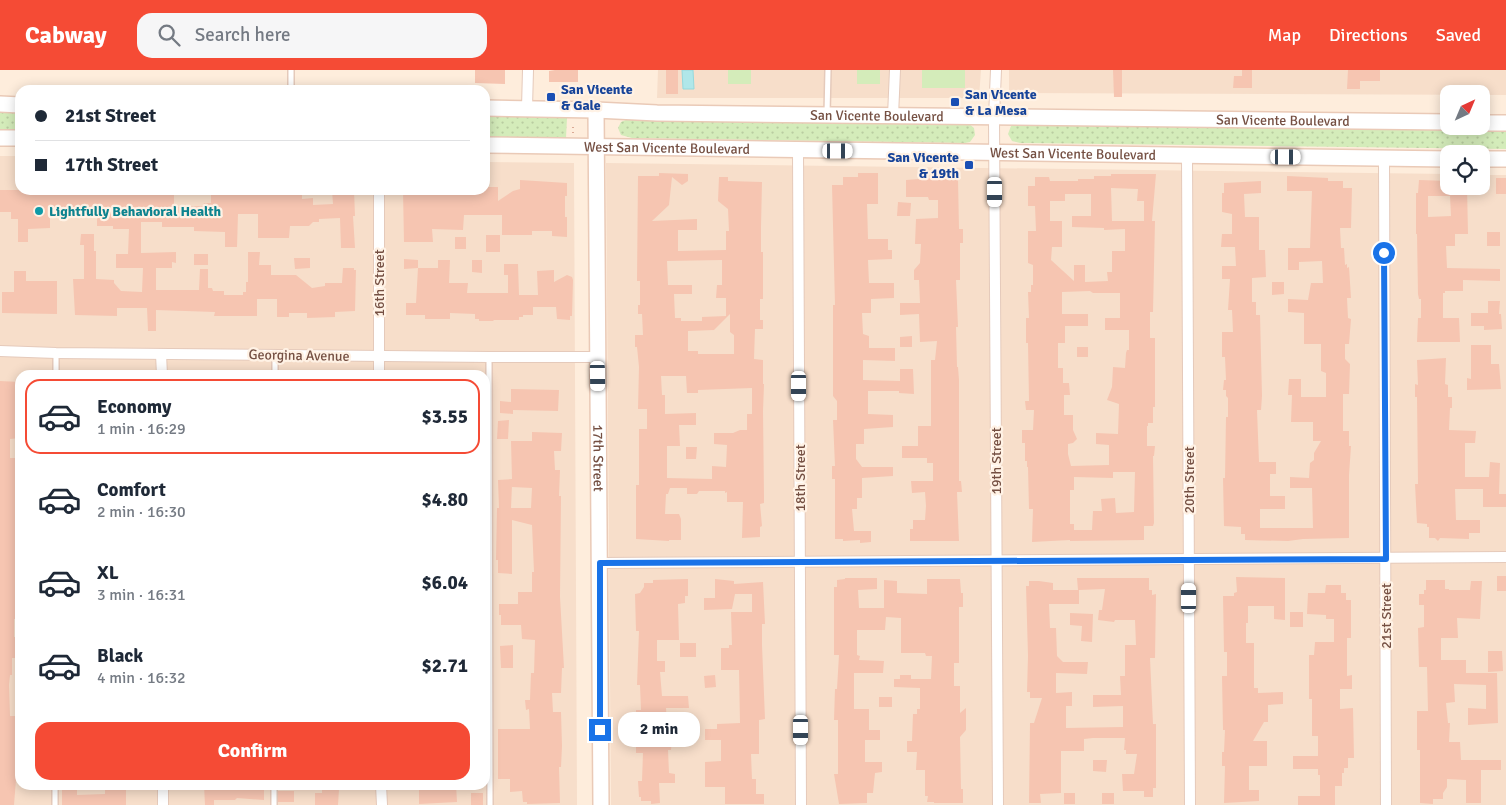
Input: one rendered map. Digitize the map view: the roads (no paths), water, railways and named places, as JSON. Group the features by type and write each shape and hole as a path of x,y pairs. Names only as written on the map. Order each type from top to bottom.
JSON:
{"main road":[{"path":"0,104 15,104"},
{"name":"San Vicente Boulevard","path":"490,108 657,113 1440,122"},
{"name":"17th Street","path":"596,110 600,805"},
{"path":"1490,123 1506,123"},
{"path":"0,138 15,138"},
{"name":"West San Vicente Boulevard","path":"490,145 1440,159"},
{"path":"1490,159 1506,159"}],"street":[{"path":"527,108 528,70"},
{"path":"893,116 895,70"},
{"name":"19th Street","path":"996,70 994,117 998,805"},
{"name":"18th Street","path":"798,151 801,805"},
{"name":"20th Street","path":"1187,156 1190,805"},
{"name":"21st Street","path":"1384,158 1386,805"},
{"name":"16th Street","path":"379,195 379,370"},
{"name":"Georgina Avenue","path":"0,351 489,358 597,357"},
{"path":"162,354 162,370"},
{"path":"600,563 1506,557"},
{"path":"163,790 163,805"},
{"path":"382,790 382,805"}],"lane":[{"path":"291,85 292,70"},
{"path":"826,114 828,70"},
{"path":"56,353 56,370"},
{"path":"275,355 275,370"},
{"path":"489,358 489,370"},
{"path":"55,790 55,805"},
{"path":"274,790 274,805"},
{"path":"490,790 490,805"}],"water":[{"path":"682,70 693,70 694,89 683,89"}],"place":[{"name":"San Vicente & Gale","path":"551,97"},
{"name":"San Vicente & La Mesa","path":"955,102"},
{"name":"San Vicente & 19th","path":"969,165"},
{"name":"Lightfully Behavioral Health","path":"39,211"}]}
